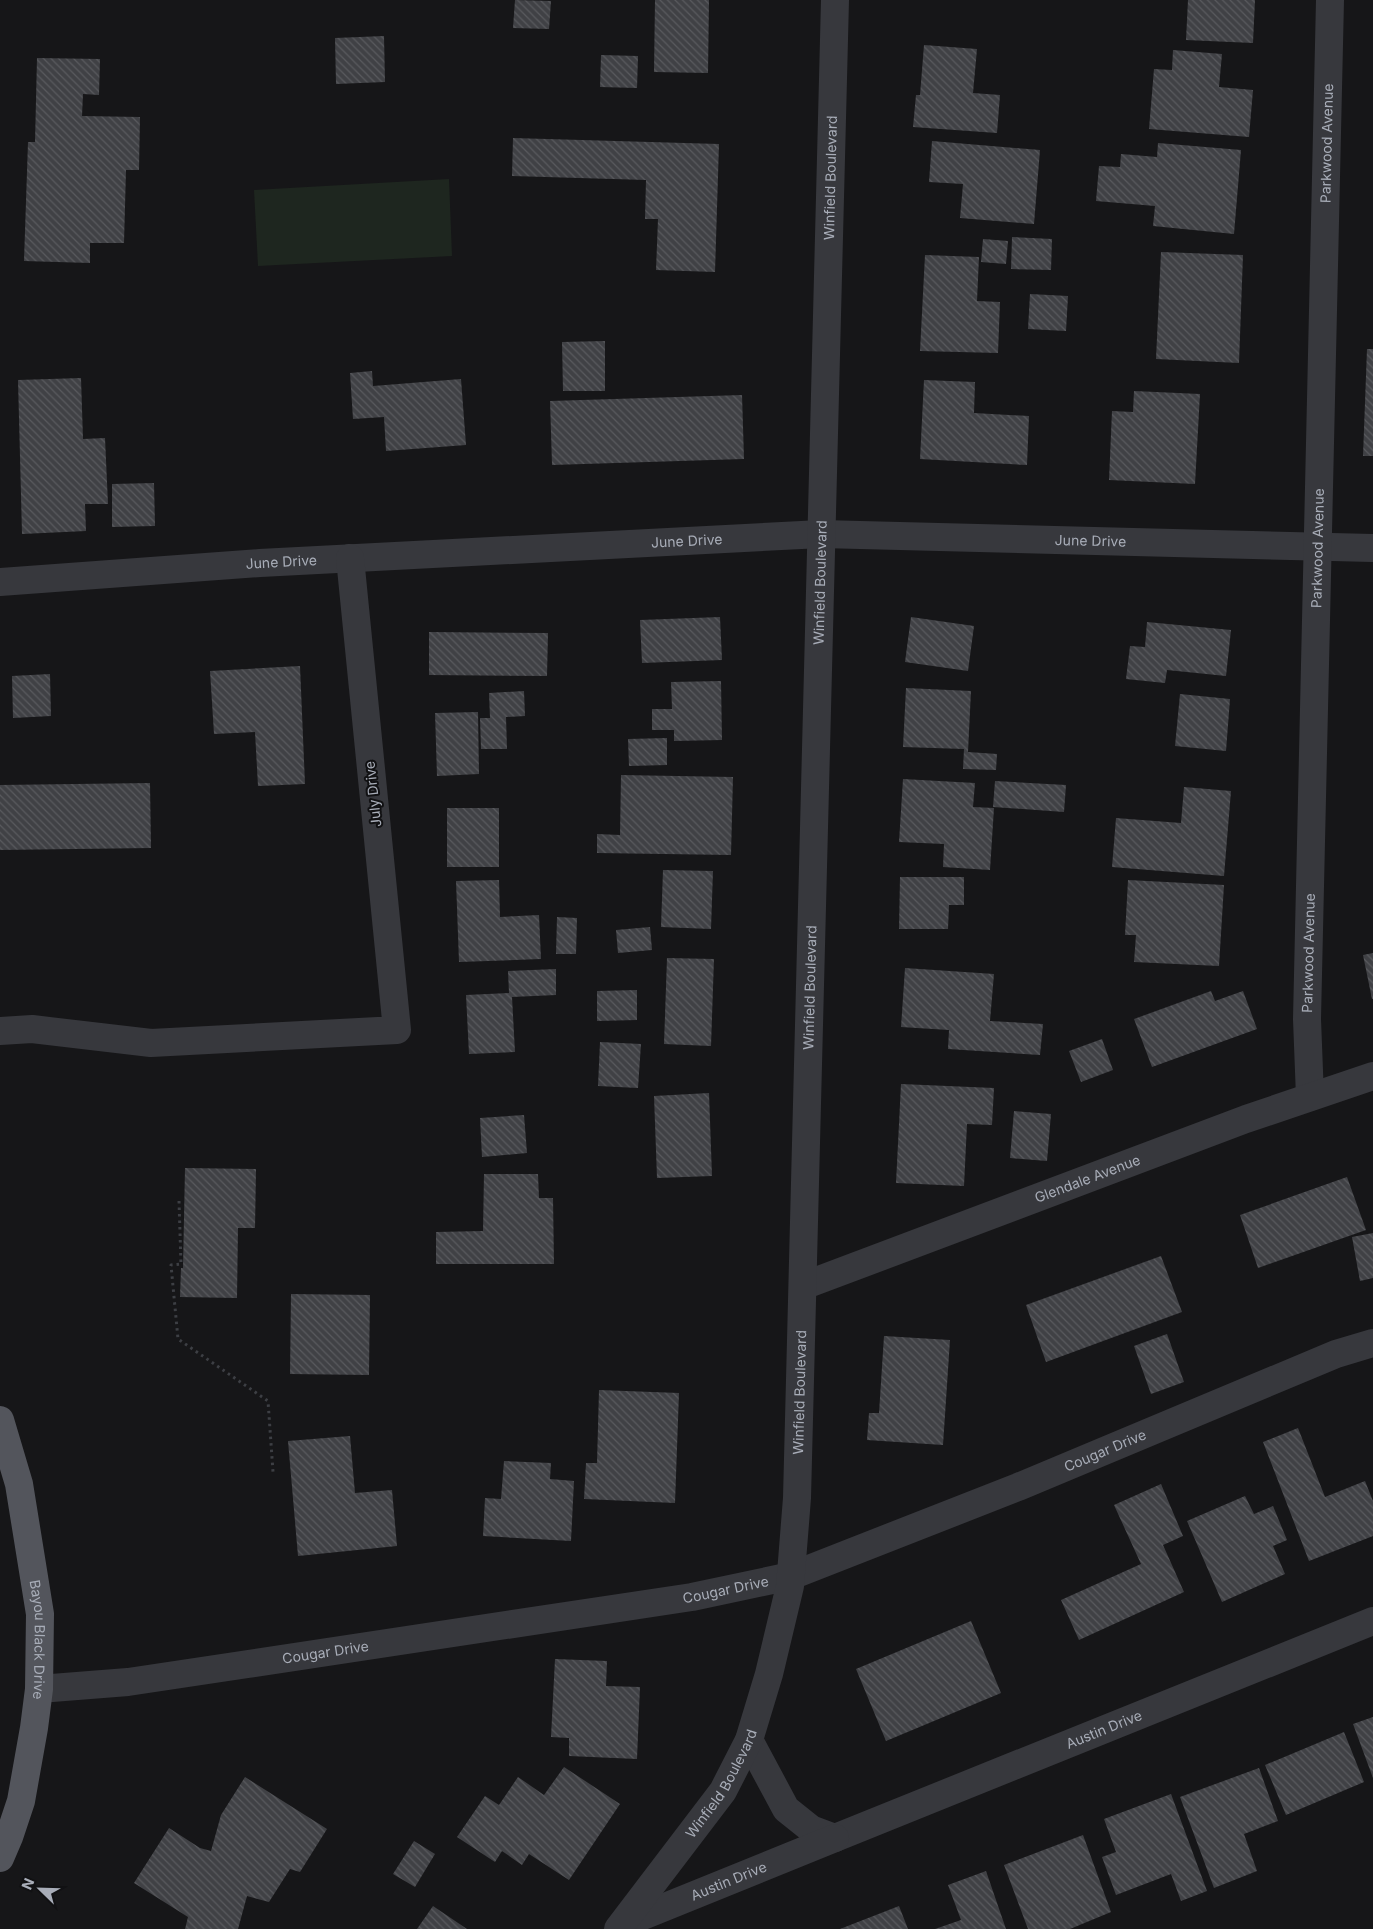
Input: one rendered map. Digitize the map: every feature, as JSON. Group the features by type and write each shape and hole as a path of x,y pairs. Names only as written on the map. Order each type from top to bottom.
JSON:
{"main road":[{"name":"Bayou Black Drive","path":"0,1420 19,1484 40,1614 39,1689 34,1728 21,1800 0,1858"}],"street":[{"name":"Winfield Boulevard","path":"620,1927 723,1791 749,1740 769,1674 790,1586 797,1498 835,0"},
{"name":"Parkwood Avenue","path":"1310,1097 1307,1019 1330,0"},
{"name":"June Drive","path":"0,582 260,563 821,534 1373,548"},
{"name":"July Drive","path":"0,1031 32,1029 151,1043 397,1030 350,558"},
{"name":"Glendale Avenue","path":"803,1286 1246,1119 1373,1076"},
{"name":"Cougar Drive","path":"39,1689 128,1682 248,1664 692,1597 791,1576 1018,1487 1336,1354 1373,1343"},
{"name":"Austin Drive","path":"620,1927 835,1838 1373,1621"},
{"path":"749,1740 786,1809 811,1829 835,1838"}],"path":[{"path":"179,1201 181,1264 171,1265 178,1339 268,1400 273,1472"}],"shaded area":[{"path":"449,179 452,256 258,266 254,190"}],"building":[{"path":"515,0 551,1 549,29 513,28"},
{"path":"655,0 709,0 708,73 654,72"},
{"path":"1188,0 1255,0 1253,43 1186,40"},
{"path":"384,36 385,82 336,84 335,38"},
{"path":"924,45 977,49 973,93 1000,95 997,133 913,127 916,95 920,95"},
{"path":"1173,50 1222,54 1219,87 1253,90 1249,137 1149,129 1154,69 1172,70"},
{"path":"601,55 638,56 637,88 600,87"},
{"path":"37,58 100,59 99,95 83,94 82,116 140,117 139,170 126,170 124,243 90,243 90,263 24,261 28,142 35,142"},
{"path":"513,138 719,144 715,272 656,270 658,219 645,219 646,180 512,176"},
{"path":"932,141 1040,150 1034,224 960,218 963,184 929,182"},
{"path":"1158,143 1241,150 1234,234 1153,226 1155,206 1096,201 1099,166 1120,167 1121,154 1157,157"},
{"path":"1012,237 1052,239 1051,270 1011,269"},
{"path":"983,239 1008,241 1006,264 981,262"},
{"path":"1161,252 1243,255 1239,363 1156,359"},
{"path":"925,255 979,257 977,301 1000,302 998,353 920,351"},
{"path":"1030,294 1068,296 1066,331 1028,329"},
{"path":"605,341 605,391 563,391 562,342"},
{"path":"1367,349 1373,349 1373,456 1363,456"},
{"path":"372,371 373,386 461,379 466,445 386,451 384,417 353,419 350,373"},
{"path":"81,378 83,439 105,438 108,504 85,504 86,531 22,534 18,380"},
{"path":"924,380 975,382 974,413 1029,416 1027,465 920,459"},
{"path":"1134,391 1200,394 1195,484 1109,480 1112,411 1133,412"},
{"path":"742,395 744,459 552,465 550,401"},
{"path":"154,483 155,526 112,527 112,484"},
{"path":"720,617 722,660 642,663 640,620"},
{"path":"911,617 974,626 968,671 905,662"},
{"path":"1147,622 1231,630 1226,676 1167,670 1165,683 1126,679 1130,646 1145,647"},
{"path":"429,632 548,633 547,676 429,675"},
{"path":"300,666 305,784 258,786 255,732 214,734 210,671"},
{"path":"50,674 51,716 13,718 12,676"},
{"path":"721,681 722,740 674,741 674,730 652,730 652,709 672,709 671,682"},
{"path":"906,688 971,691 968,752 997,754 996,770 963,769 964,749 903,747"},
{"path":"524,691 525,716 506,717 507,749 481,749 480,718 490,718 489,693"},
{"path":"1180,694 1230,699 1226,751 1175,746"},
{"path":"478,712 479,774 437,776 435,713"},
{"path":"667,738 667,765 629,766 628,739"},
{"path":"621,775 733,777 731,855 597,853 597,834 620,835"},
{"path":"903,779 975,783 973,807 994,808 990,870 943,867 944,844 899,842"},
{"path":"995,781 1066,785 1064,812 993,807"},
{"path":"150,783 151,848 0,850 0,785"},
{"path":"1184,787 1231,791 1224,876 1112,867 1116,818 1181,823"},
{"path":"447,808 499,808 499,867 447,867"},
{"path":"663,870 713,871 711,929 661,927"},
{"path":"900,877 964,877 964,905 949,905 948,929 899,929"},
{"path":"499,880 500,917 539,915 541,959 459,962 456,881"},
{"path":"1128,880 1224,885 1219,966 1134,962 1136,935 1125,935"},
{"path":"557,917 577,918 576,954 556,954"},
{"path":"650,927 652,950 618,953 616,930"},
{"path":"1373,953 1373,999 1372,999 1363,955"},
{"path":"667,958 714,959 711,1046 664,1044"},
{"path":"905,968 994,974 990,1021 1043,1024 1040,1055 948,1049 949,1030 901,1027"},
{"path":"556,969 556,995 512,997 515,1052 469,1054 466,995 509,993 508,971"},
{"path":"637,990 637,1020 597,1021 597,991"},
{"path":"1211,991 1215,1001 1243,991 1257,1029 1152,1067 1134,1019"},
{"path":"1102,1039 1113,1070 1081,1082 1069,1051"},
{"path":"600,1042 641,1044 638,1088 598,1086"},
{"path":"901,1084 994,1088 992,1125 967,1124 964,1186 896,1183"},
{"path":"709,1093 712,1176 657,1178 654,1096"},
{"path":"1014,1111 1051,1114 1047,1161 1010,1158"},
{"path":"524,1115 527,1153 482,1157 480,1118"},
{"path":"185,1168 256,1169 255,1228 238,1228 237,1298 180,1297 181,1268 183,1268"},
{"path":"484,1174 538,1174 539,1198 553,1198 554,1264 436,1264 436,1232 483,1231"},
{"path":"1347,1177 1366,1230 1258,1268 1240,1215"},
{"path":"1373,1233 1373,1278 1360,1281 1352,1237"},
{"path":"1161,1256 1182,1312 1046,1362 1026,1305"},
{"path":"291,1294 370,1295 369,1375 290,1374"},
{"path":"1167,1334 1184,1382 1151,1394 1134,1346"},
{"path":"884,1336 950,1340 943,1445 867,1440 869,1413 879,1413"},
{"path":"599,1390 679,1393 675,1503 584,1499 586,1463 597,1463"},
{"path":"1298,1428 1325,1497 1365,1481 1373,1501 1373,1536 1309,1561 1263,1442"},
{"path":"350,1436 355,1493 392,1490 397,1546 298,1556 288,1441"},
{"path":"504,1461 551,1463 550,1479 574,1481 571,1541 483,1536 485,1498 501,1499"},
{"path":"1161,1484 1183,1536 1163,1545 1184,1592 1079,1640 1061,1600 1141,1564 1114,1505"},
{"path":"1245,1496 1254,1514 1273,1506 1287,1540 1273,1546 1285,1574 1222,1602 1187,1521"},
{"path":"971,1621 1001,1693 886,1741 856,1669"},
{"path":"555,1659 607,1661 606,1686 640,1687 637,1759 569,1756 569,1738 551,1737"},
{"path":"1373,1717 1373,1778 1353,1724"},
{"path":"1344,1732 1364,1782 1286,1815 1265,1765"},
{"path":"564,1767 620,1804 569,1880 529,1854 522,1865 502,1851 495,1862 457,1837 485,1796 499,1805 518,1777 544,1795"},
{"path":"1259,1768 1278,1821 1244,1834 1257,1871 1214,1888 1180,1797"},
{"path":"245,1777 327,1829 300,1872 290,1869 269,1902 247,1896 238,1929 185,1929 188,1917 134,1883 169,1828 200,1848 211,1851 221,1815"},
{"path":"1171,1794 1207,1891 1181,1901 1171,1874 1116,1895 1102,1857 1116,1852 1104,1819"},
{"path":"1083,1835 1111,1912 1070,1929 1028,1929 1004,1865"},
{"path":"414,1841 435,1854 415,1887 393,1874"},
{"path":"986,1871 1006,1929 935,1929 961,1920 948,1885"},
{"path":"433,1906 467,1929 417,1929"},
{"path":"899,1906 908,1929 840,1929"}]}
